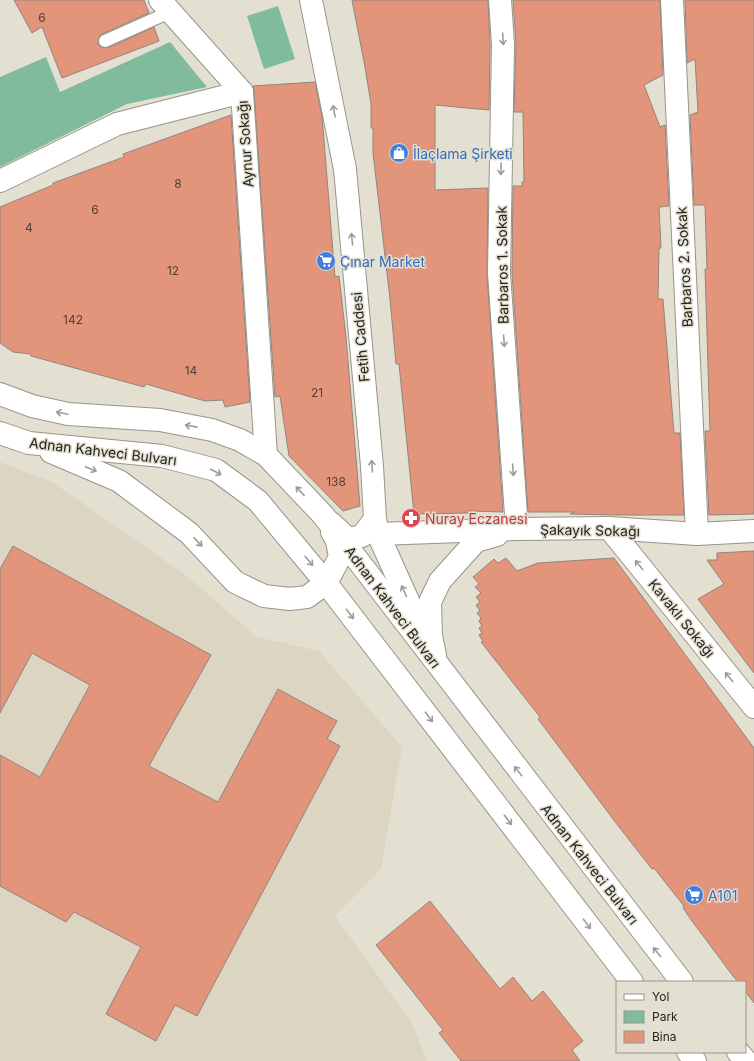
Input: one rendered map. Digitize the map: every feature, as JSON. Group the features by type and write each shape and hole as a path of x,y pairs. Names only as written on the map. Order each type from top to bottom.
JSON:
{"street":[{"name":"Fetih Caddesi","path":"311,0 345,169 377,526 437,665"},
{"name":"Barbaros 1. Sokak","path":"500,0 503,44 499,273 517,529"},
{"name":"Barbaros 2. Sokak","path":"672,0 697,534"},
{"path":"165,6 242,92"},
{"name":"Aynur Sokağı","path":"0,181 117,124 242,92 266,455"},
{"name":"Adnan Kahveci Bulvarı","path":"0,394 32,406 68,414 160,420 212,430 240,440 266,455 323,515 681,981"},
{"name":"Adnan Kahveci Bulvarı","path":"0,433 30,444 162,456 216,470 258,501 326,583 631,981"},
{"path":"30,444 119,481 189,533 236,582 264,596 290,599 307,597 326,583 340,557 338,541 323,515"},
{"path":"323,515 348,539 362,536 377,526"},
{"name":"Şakayık Sokağı","path":"377,526 517,529 609,528 697,534 754,531"},
{"name":"Kavaklı Sokağı","path":"609,528 754,707"},
{"path":"437,665 431,636 430,602 440,581 476,541 517,529"},
{"path":"689,1053 695,1061"},
{"path":"739,1053 746,1061"}],"lane":[{"path":"105,41 165,6"}],"shaded area":[{"path":"0,462 52,482 187,576 257,637 319,651 402,747 381,869 335,916 412,1023 427,1061 0,1061"}],"green space":[{"path":"278,6 295,59 264,69 247,16"},
{"path":"170,42 207,87 127,104 0,167 0,77 46,57 60,92"}],"building":[{"path":"14,0 144,0 149,13 102,34 99,37 98,44 101,47 108,48 154,27 159,41 62,78 42,27 32,33"},
{"path":"352,0 488,0 490,44 489,110 435,105 435,190 488,188 487,274 503,512 469,511 470,513 414,514 399,364 396,364 373,153 371,104"},
{"path":"513,0 660,0 663,75 644,85 660,127 665,125 669,206 659,207 661,248 659,248 658,299 663,299 674,433 680,433 684,515 618,515 570,514 574,512 528,512 512,273 513,186 522,186 522,182 524,182 523,112 514,112 516,44"},
{"path":"685,0 754,0 754,514 709,515 705,431 710,431 705,269 707,269 705,205 694,205 690,115 698,112 695,59 687,63"},
{"path":"315,82 322,116 335,277 339,276 346,337 360,506 343,511 289,456 280,396 275,397 253,86"},
{"path":"231,115 250,402 225,407 223,400 205,401 146,384 144,387 31,356 30,354 13,352 0,343 0,207 53,185 53,183 124,157 123,154"},
{"path":"13,546 211,655 149,766 218,802 278,689 337,721 327,739 340,746 197,1016 175,1005 156,1041 106,1014 141,947 74,912 66,922 0,886 0,755 40,777 90,685 32,653 0,713 0,569"},
{"path":"754,551 754,673 698,599 724,584 707,560 717,560 717,553"},
{"path":"506,558 517,571 538,563 614,558 754,748 754,1003 746,992 746,981 737,981 733,976 692,921 683,908 684,906 654,868 652,869 616,823 538,719 540,717 481,642 483,641 479,635 482,633 479,628 482,626 479,621 481,618 477,613 480,611 476,605 480,602 476,597 481,593 475,587 479,584 473,577 494,559 498,563"},
{"path":"430,901 500,989 513,977 532,1001 543,991 583,1041 572,1050 580,1061 461,1061 439,1033 443,1030 376,945"}],"place":[{"name":"İlaçlama Şirketi","path":"399,153"},
{"name":"Çınar Market","path":"326,261"},
{"name":"Nuray Eczanesi","path":"411,518"},
{"name":"A101","path":"694,895"}]}
